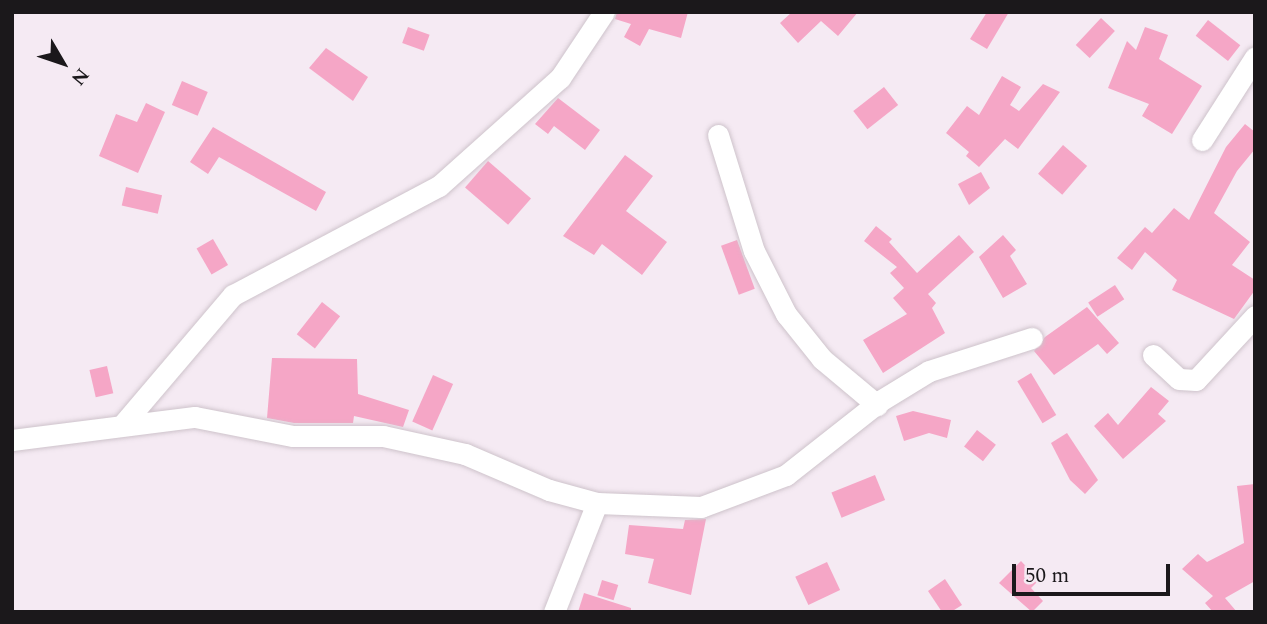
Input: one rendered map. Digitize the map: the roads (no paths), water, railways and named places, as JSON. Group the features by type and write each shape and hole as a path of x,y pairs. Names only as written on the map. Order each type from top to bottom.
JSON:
{"street":[{"path":"124,423 233,295 439,186 560,78 604,12"},
{"path":"1202,140 1255,57"},
{"path":"718,135 754,251 786,314 822,359 877,405"},
{"path":"1153,355 1179,379 1196,380 1255,316"},
{"path":"12,440 124,423 195,417 293,436 383,436 465,454 549,490 597,503 701,507 739,495 786,475 877,405 929,371 1032,338"},
{"path":"554,612 597,503"}]}
